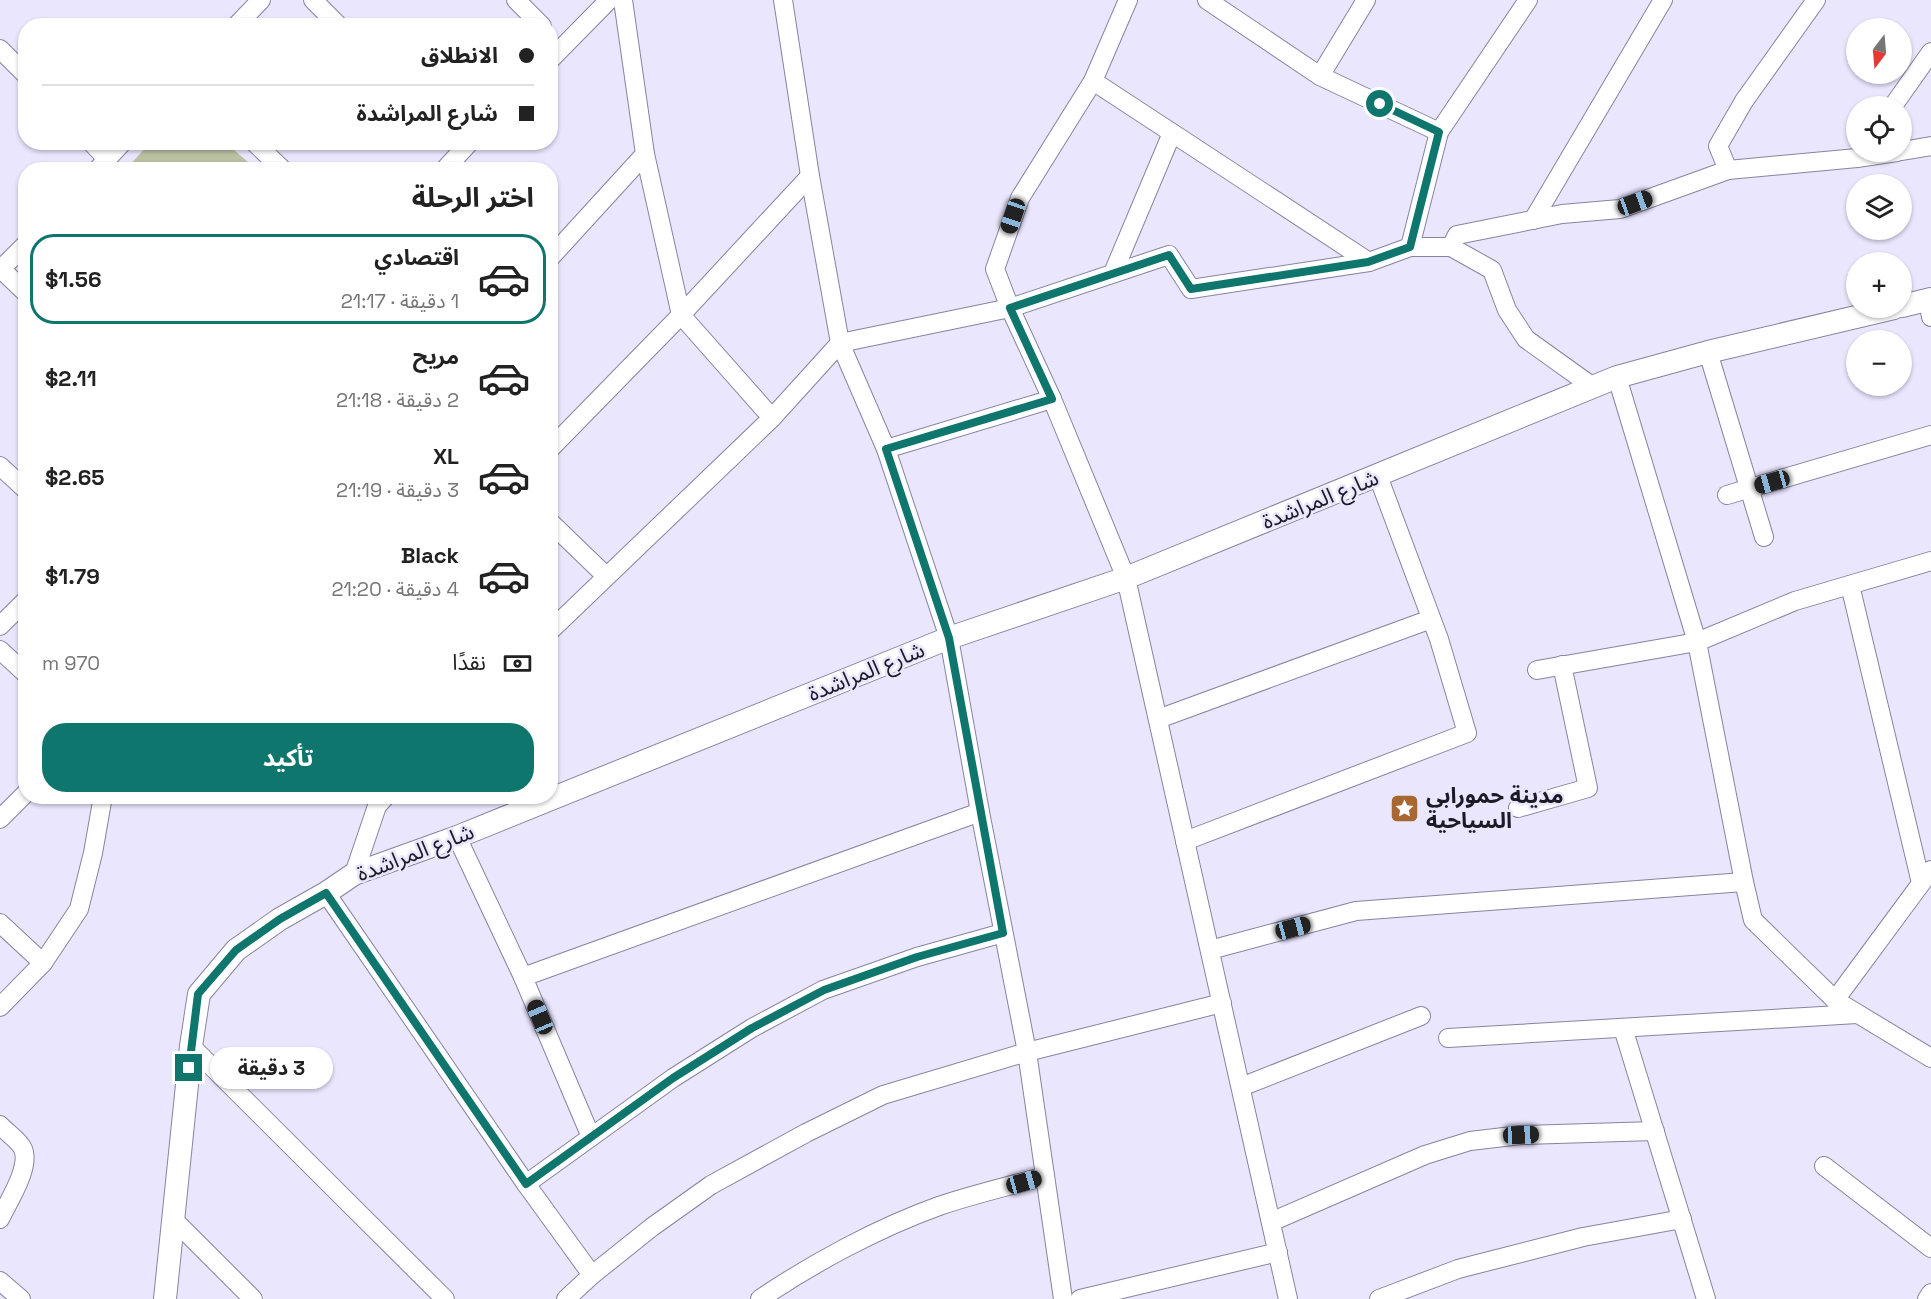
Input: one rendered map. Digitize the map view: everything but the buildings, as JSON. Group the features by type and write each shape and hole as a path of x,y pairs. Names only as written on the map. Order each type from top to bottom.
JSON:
{"street":[{"path":"244,18 261,0"},
{"path":"313,0 331,18"},
{"path":"516,0 535,18"},
{"path":"558,52 609,0"},
{"path":"623,0 645,154 681,315 772,418"},
{"path":"783,0 810,177 840,343 886,449 949,638 1027,1052 1063,1299"},
{"path":"1128,0 1093,81 1020,198 995,269 1126,578 1288,1299"},
{"path":"1207,0 1320,76 1439,132"},
{"path":"1320,76 1366,0"},
{"path":"1410,247 1439,132 1528,0"},
{"path":"1533,220 1663,0"},
{"path":"1728,170 1718,146 1744,101 1816,0"},
{"path":"558,40 564,46"},
{"path":"0,49 18,67"},
{"path":"1900,96 1931,52"},
{"path":"1093,81 1368,262"},
{"path":"1113,273 1172,133"},
{"path":"1912,149 1931,146"},
{"path":"104,162 115,150"},
{"path":"262,150 275,162"},
{"path":"451,162 461,150"},
{"path":"558,249 645,154"},
{"path":"1451,247 1457,235 1562,214 1620,209 1728,170 1846,156"},
{"path":"558,440 681,315 810,177"},
{"path":"558,623 772,418 840,343 1010,308 1169,255 1191,289 1368,262 1410,247 1451,247 1492,270 1507,310 1526,339 1593,387"},
{"path":"18,252 1,269 18,285"},
{"path":"1912,306 1930,305"},
{"name":"شارع المراشدة","path":"558,796 949,638 1126,578 1617,377 1708,352 1852,318"},
{"path":"1708,352 1764,537"},
{"path":"1617,377 1697,642 1753,920 1835,1000 1931,1058"},
{"path":"886,449 1052,399"},
{"path":"1727,495 1931,435"},
{"path":"0,466 18,483"},
{"path":"1185,841 1467,733 1431,619 1378,476"},
{"path":"558,530 606,576"},
{"path":"1537,670 1697,642 1795,601 1931,561"},
{"path":"1835,1000 1926,877 1850,585"},
{"path":"0,626 18,608"},
{"path":"1158,719 1431,619"},
{"path":"0,650 18,667"},
{"path":"1518,808 1588,788 1562,665"},
{"path":"0,819 18,801"},
{"path":"0,1007 43,963 79,909 102,804"},
{"path":"354,874 379,804"},
{"name":"شارع المراشدة","path":"165,1299 198,994 236,950 280,919 354,874 457,837 539,804"},
{"path":"523,977 980,812"},
{"path":"457,837 523,977 591,1137"},
{"path":"1210,950 1356,911 1744,882"},
{"path":"326,893 526,1184 592,1275"},
{"path":"0,923 43,963"},
{"path":"526,1184 673,1078 752,1028 824,990 917,957 1003,933"},
{"path":"566,1299 652,1227 711,1185 806,1133 883,1095 1027,1052 1222,1003"},
{"path":"1448,1038 1857,1014"},
{"path":"1240,1087 1421,1016"},
{"path":"1623,1028 1706,1299"},
{"path":"191,1046 445,1299"},
{"path":"0,1125 23,1148 24,1160 22,1174 0,1219"},
{"path":"1271,1222 1425,1155 1470,1141 1521,1135 1655,1131"},
{"path":"1824,1166 1931,1248"},
{"path":"760,1299 794,1275 861,1240 939,1206 1045,1176"},
{"path":"173,1219 253,1299"},
{"path":"1380,1299 1458,1269 1584,1237 1682,1219"},
{"path":"1080,1299 1278,1252"},
{"path":"0,1281 21,1299"},
{"path":"1927,1299 1931,1293"}],"green space":[{"path":"144,150 234,150 248,162 132,162"}],"place":[{"name":"مدينة حمورابي السياحية","path":"1405,808"}],"route":[{"path":"189,1068 198,994 236,950 280,919 326,893 526,1184 673,1078 752,1028 824,990 917,957 1003,933 949,638 886,449 1052,399 1010,308 1169,255 1191,289 1368,262 1410,247 1439,132 1380,104"}]}
